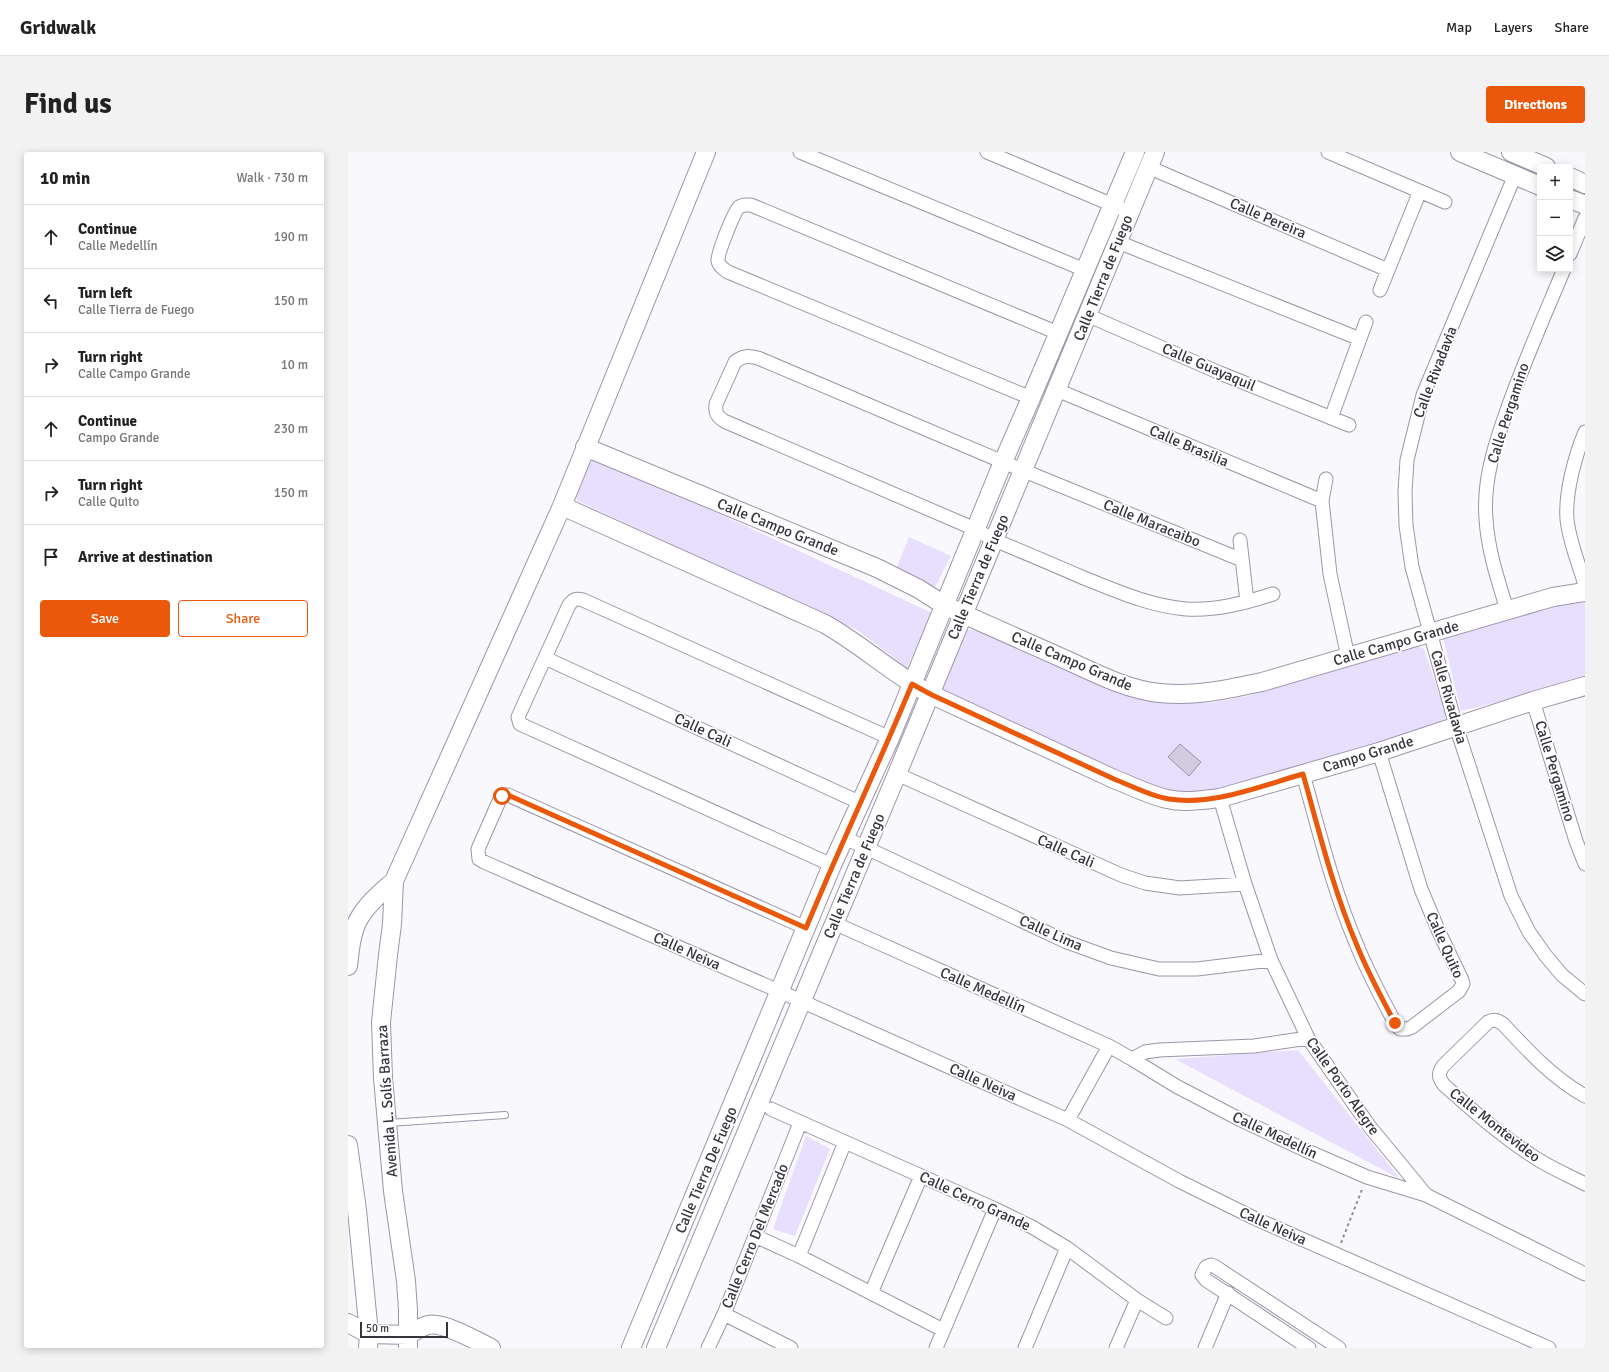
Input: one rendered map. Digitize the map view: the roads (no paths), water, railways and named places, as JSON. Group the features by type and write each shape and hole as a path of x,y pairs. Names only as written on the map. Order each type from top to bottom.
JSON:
{"street":[{"path":"348,966 352,939 359,919 367,906 394,881 562,506 706,152"},
{"path":"800,152 1085,270"},
{"path":"987,152 1130,212"},
{"name":"Calle Tierra de Fuego","path":"781,992 832,865 890,738 975,529 1134,152"},
{"path":"1328,152 1445,202"},
{"path":"1460,152 1537,185"},
{"path":"1519,153 1540,164"},
{"name":"Calle Tierra de Fuego","path":"802,1002 1152,160"},
{"name":"Calle Pereira","path":"1152,160 1388,270"},
{"name":"Calle Rivadavia","path":"1515,175 1423,394 1407,460 1405,492 1406,525 1412,567 1456,726 1511,896 1529,932 1546,956 1562,975 1585,994"},
{"path":"1573,178 1585,184"},
{"path":"1380,290 1420,191"},
{"path":"1572,200 1585,205"},
{"path":"1031,398 728,272 721,267 718,260 719,252 735,213 744,204 751,205 1058,333"},
{"path":"1573,247 1585,218"},
{"path":"1118,242 1360,339"},
{"name":"Calle Pergamino","path":"1507,610 1491,556 1487,535 1485,518 1488,478 1494,447 1518,378 1563,272"},
{"name":"Calle Guayaquil","path":"1087,315 1220,373 1349,425"},
{"path":"1331,418 1366,322"},
{"name":"Calle Maracaibo","path":"975,529 724,421 718,417 715,411 716,404 735,362 740,358 748,356 758,358 1022,470 1242,560"},
{"name":"Calle Brasilia","path":"1057,390 1322,501"},
{"path":"1585,432 1576,460 1567,507 1567,520 1571,538 1585,585"},
{"name":"Calle Campo Grande","path":"586,447 877,568 919,589 944,605 962,614 1104,677 1133,688 1159,693 1186,694 1218,691 1262,682 1553,597 1585,592"},
{"path":"1326,479 1322,501 1330,574 1348,657"},
{"path":"562,506 825,624 848,638 912,684 930,694"},
{"path":"975,529 994,540 1133,598 1158,605 1186,609 1218,607 1247,602 1273,594"},
{"path":"1240,540 1247,602"},
{"path":"832,865 520,724 518,717 569,604 578,598 890,738"},
{"name":"Calle Cali","path":"545,658 861,802"},
{"name":"Campo Grande","path":"930,694 1114,779 1168,799 1195,800 1220,798 1379,752 1533,701 1585,686"},
{"name":"Calle Pergamino","path":"1533,701 1576,841 1585,864"},
{"name":"Calle Quito","path":"1303,774 1341,905 1356,943 1372,980 1395,1023 1400,1029 1406,1029 1412,1027 1459,990 1463,984 1421,889 1379,752"},
{"name":"Calle Cali","path":"897,774 1121,875 1145,883 1180,888 1245,884"},
{"name":"Calle Neiva","path":"806,928 508,795 504,795 500,799 478,849 479,859 1068,1120 1179,1181 1254,1218 1549,1348"},
{"name":"Calle Porto Alegre","path":"1220,798 1245,884 1271,960 1308,1038 1370,1127 1426,1195 1585,1274"},
{"name":"Calle Lima","path":"845,838 1067,942 1111,958 1159,969 1197,969 1271,960"},
{"name":"Avenida L. Solís Barraza","path":"394,881 392,924 381,1022 383,1078 393,1190 406,1281 412,1344"},
{"name":"Calle Medellín","path":"834,923 1109,1046 1132,1058 1176,1086 1241,1120 1305,1150 1367,1177 1426,1195"},
{"name":"Calle Tierra De Fuego","path":"631,1348 781,992"},
{"name":"Calle Tierra De Fuego","path":"656,1348 802,1002"},
{"name":"Calle Montevideo","path":"1585,1096 1570,1088 1544,1066 1498,1020 1488,1022 1443,1066 1439,1072 1440,1079 1444,1084 1482,1118 1510,1140 1542,1163 1585,1184"},
{"path":"1132,1058 1145,1052 1159,1050 1254,1046 1308,1038"},
{"path":"1068,1120 1109,1046"},
{"name":"Calle Cerro Grande","path":"771,1109 995,1209 1068,1248 1137,1300 1166,1318"},
{"name":"Calle Cerro Del Mercado","path":"708,1348 724,1314 800,1123"},
{"path":"799,1256 845,1142"},
{"path":"348,1145 357,1210 369,1341"},
{"path":"871,1293 921,1176"},
{"path":"936,1348 995,1209"},
{"path":"755,1236 799,1256 943,1330"},
{"path":"1025,1348 1068,1248"},
{"path":"1301,1346 1228,1293 1206,1280 1202,1275 1206,1267 1208,1265 1214,1266 1339,1348"},
{"path":"1205,1348 1228,1293"},
{"path":"1116,1348 1137,1300"},
{"path":"724,1314 791,1348"},
{"path":"348,1324 369,1341 412,1344 420,1327 430,1324 452,1329 491,1348"}],"lane":[{"path":"386,1123 505,1115"}]}
